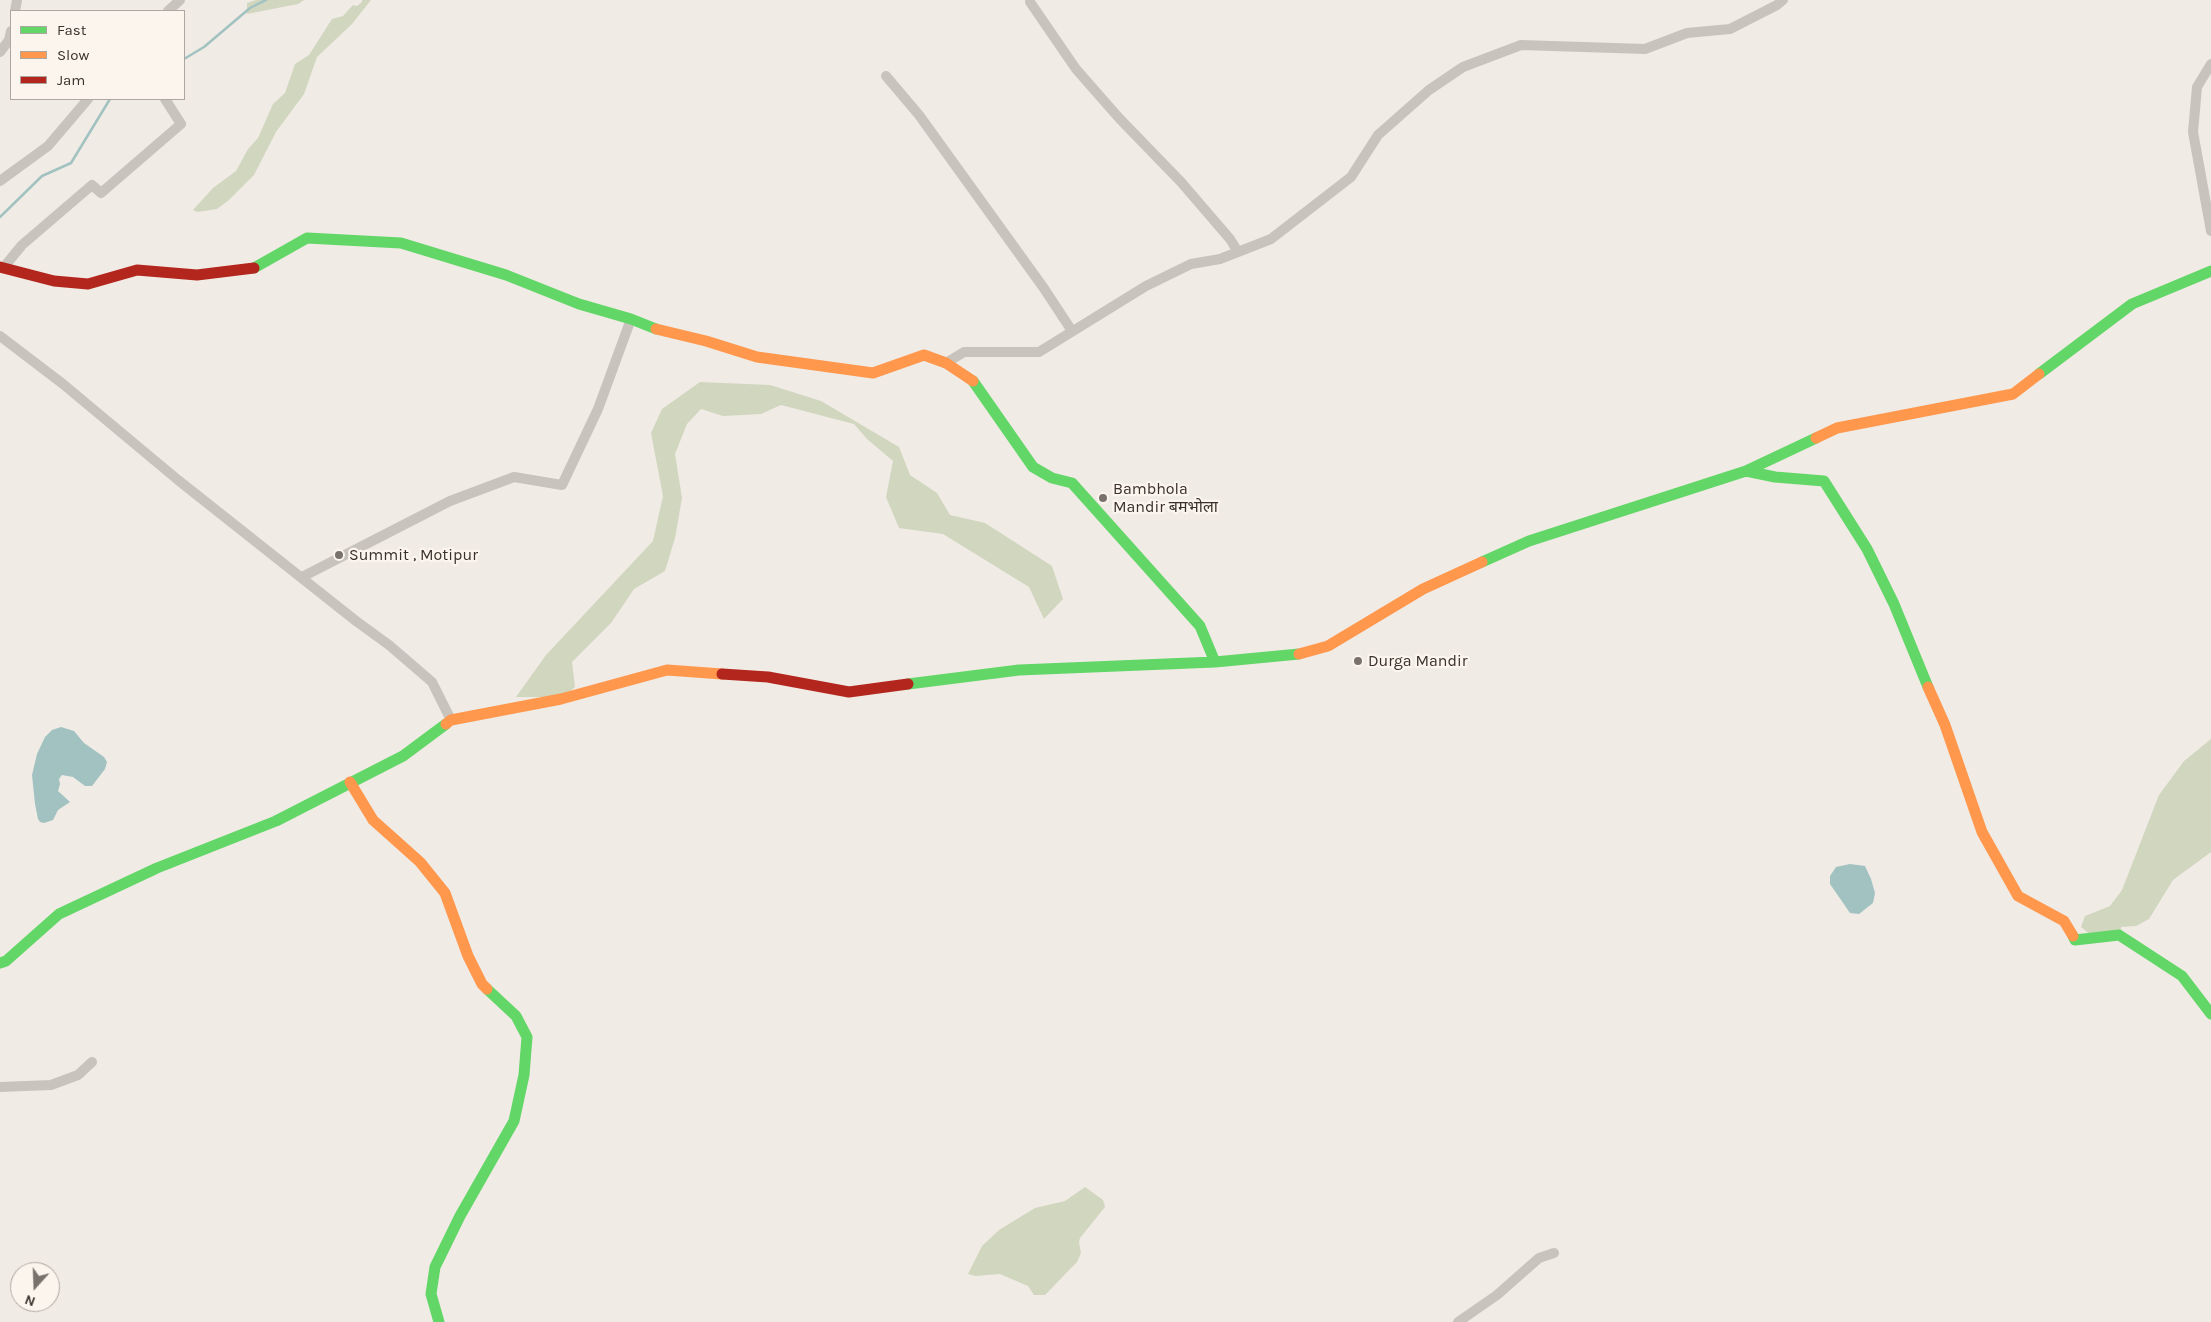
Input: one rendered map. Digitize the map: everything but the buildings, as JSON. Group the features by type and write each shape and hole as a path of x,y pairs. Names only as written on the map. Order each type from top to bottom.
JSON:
{"street":[{"path":"169,10 180,0"},
{"path":"946,363 964,352 1038,352 1146,286 1176,271 1191,264 1220,259 1271,239 1351,177 1378,135 1429,90 1463,68 1521,45 1645,49 1687,33 1730,28 1777,5 1783,0"},
{"path":"1030,2 1076,70 1181,182 1230,239 1238,252"},
{"path":"0,52 10,36"},
{"path":"2211,64 2197,87 2193,132 2211,231"},
{"path":"886,76 919,115 1043,287 1072,331"},
{"path":"0,182 48,146 87,100"},
{"path":"166,100 182,124 101,192 92,185 22,245 2,267 54,281 88,284 137,270 197,275 253,269 307,238 401,243 506,275 579,304 630,319 650,328 706,341 756,357 873,374 924,355 946,363 973,381 1033,467 1052,478 1072,482 1200,626 1215,662"},
{"path":"0,963 6,961 59,914 157,868 269,824 403,756 451,720 561,700 667,670 768,677 848,692 1019,670 1215,662 1307,653 1328,646 1423,589 1529,541 1746,471 1837,428 2013,394 2132,304 2211,271"},
{"path":"302,578 450,501 514,477 562,485 598,409 630,319"},
{"path":"0,336 63,384 178,480 389,645 432,682 451,720"},
{"path":"1746,471 1775,478 1824,481 1867,549 1894,604 1945,725 1982,832 2018,896 2064,921 2075,940 2119,935 2182,976 2211,1014"},
{"path":"350,782 373,820 420,862 444,893 468,956 482,984 516,1016 527,1037 524,1076 514,1121 460,1216 435,1267 431,1294 439,1322"},
{"path":"0,1087 52,1085 78,1075 92,1062"},
{"path":"1458,1322 1497,1295 1534,1262 1554,1253"}],"green space":[{"path":"256,0 304,0 298,4 247,14 247,3"},
{"path":"362,0 371,0 352,24 317,57 304,94 276,132 254,175 217,209 197,212 193,210 213,188 236,171 248,149 258,138 273,104 285,93 295,64 309,55 332,19 343,16 353,5 357,6"},
{"path":"700,382 770,385 821,401 899,447 910,475 937,493 950,515 985,523 1052,566 1063,599 1044,619 1029,587 943,534 899,528 886,497 893,461 867,439 854,424 781,405 761,414 723,416 701,409 687,424 675,454 682,498 675,538 665,571 634,589 611,623 572,662 575,687 564,697 516,697 546,655 653,541 663,496 651,433 662,409"},
{"path":"2211,739 2211,852 2173,880 2149,919 2136,926 2121,927 2121,930 2092,936 2081,927 2085,916 2110,906 2122,890 2159,795 2184,761"},
{"path":"1085,1187 1103,1200 1105,1207 1080,1238 1081,1253 1077,1262 1045,1295 1034,1295 1028,1286 1000,1274 975,1276 968,1274 982,1246 999,1230 1035,1208 1065,1201"}],"water":[{"path":"61,727 74,731 84,743 104,757 107,762 105,769 92,786 85,786 73,777 62,775 59,779 58,791 70,802 58,810 53,820 44,823 38,819 32,775 37,754 45,737 52,730"},
{"path":"1850,864 1865,866 1875,893 1873,903 1859,914 1850,913 1830,884 1830,876 1836,867"}],"waterway":[{"path":"185,58 204,47 250,8 266,0"},
{"path":"0,217 42,176 71,163 109,100"}],"traffic: fast":[{"path":"254,268 307,238 401,243 506,275 579,304 631,319 656,329"},
{"path":"2039,374 2132,304 2211,271"},
{"path":"973,381 1033,467 1052,478 1072,483 1200,626 1215,662"},
{"path":"1482,562 1529,541 1746,471 1816,438"},
{"path":"1746,471 1775,477 1824,481 1867,549 1894,604 1928,687"},
{"path":"908,684 1019,670 1215,662 1299,654"},
{"path":"0,963 6,961 59,914 157,868 276,821 403,756 446,724"},
{"path":"2073,936 2075,940 2119,935 2182,976 2211,1014"},
{"path":"439,1322 431,1294 435,1267 460,1216 514,1121 524,1075 527,1037 516,1016 487,989"}],"traffic: slow":[{"path":"656,329 706,341 757,357 873,373 924,355 946,363 973,381"},
{"path":"1816,438 1837,428 2013,394 2039,374"},
{"path":"1299,654 1328,646 1423,589 1482,562"},
{"path":"446,724 451,720 561,699 667,670 722,674"},
{"path":"1928,687 1945,725 1982,832 2018,896 2064,921 2073,936"},
{"path":"350,782 373,820 420,862 445,893 468,956 482,984 487,989"}],"traffic: jam":[{"path":"0,267 54,281 88,284 137,270 197,275 254,268"},
{"path":"722,674 768,677 849,692 908,684"}],"place":[{"name":"Bambhola Mandir बमभोला","path":"1103,498"},
{"name":"Summit , Motipur","path":"339,555"},
{"name":"Durga Mandir","path":"1358,661"}]}
